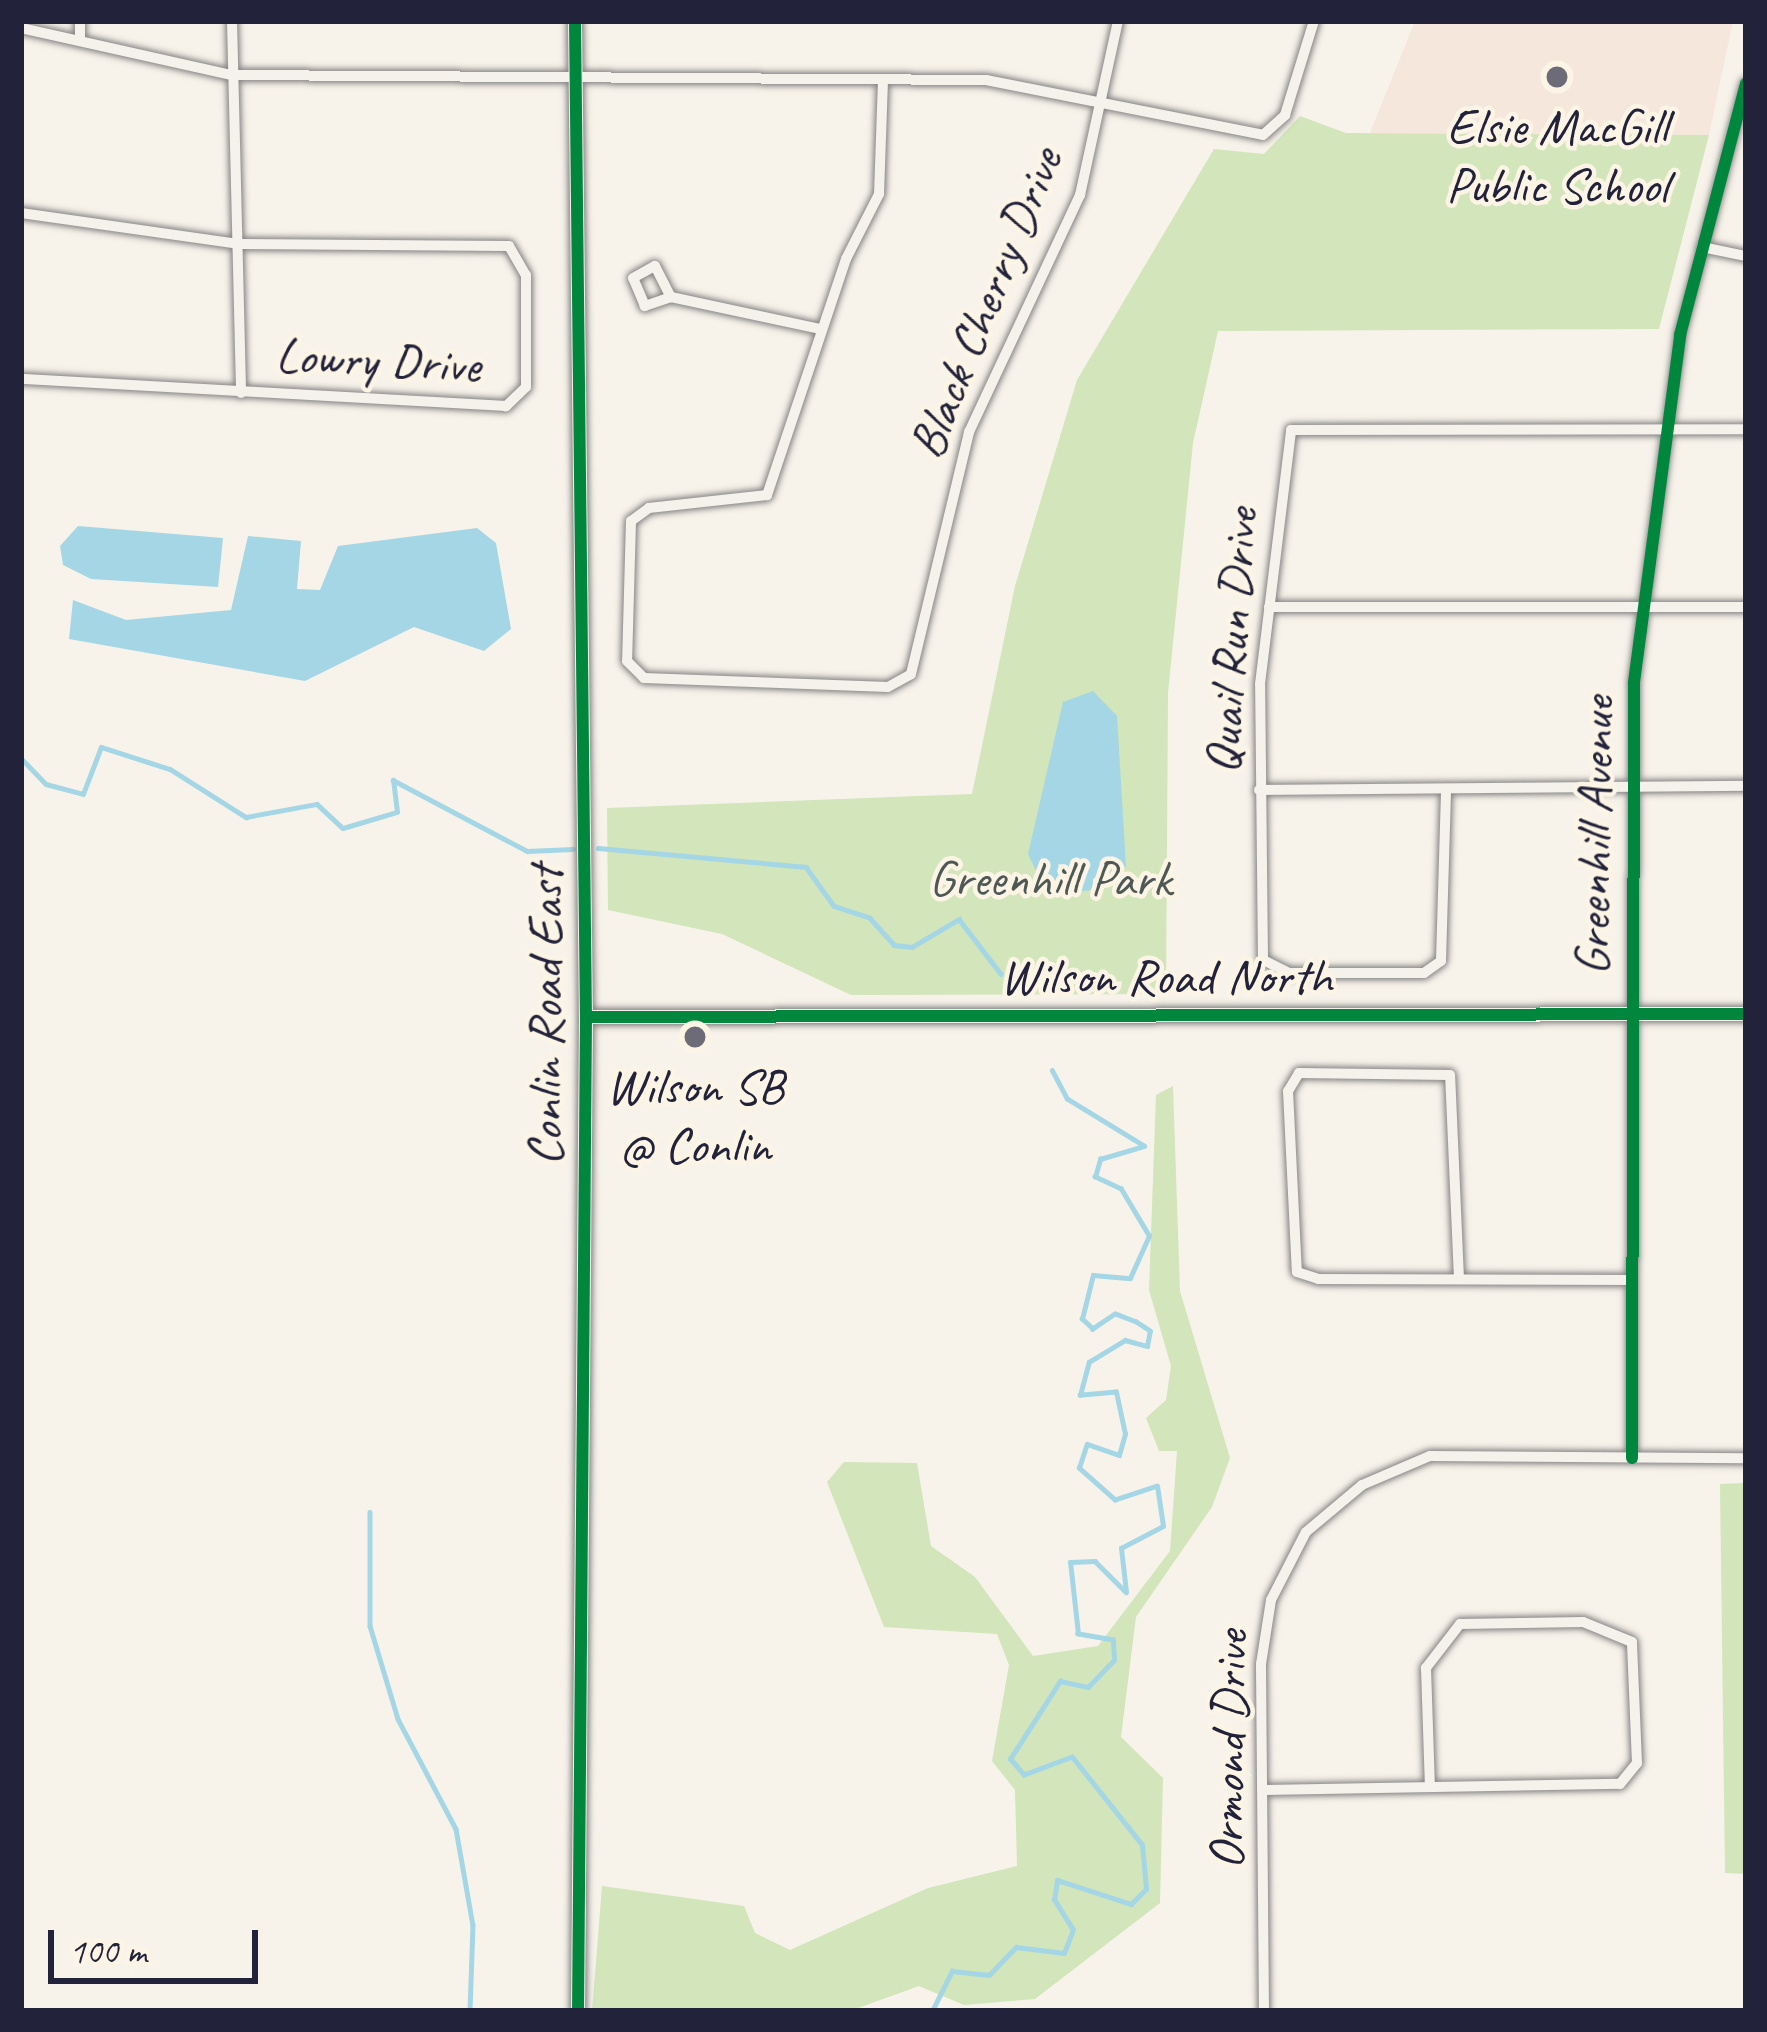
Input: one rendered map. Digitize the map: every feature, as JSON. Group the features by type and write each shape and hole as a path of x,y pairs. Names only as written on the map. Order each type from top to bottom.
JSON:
{"street":[{"path":"80,21 80,41"},
{"path":"232,21 241,393"},
{"name":"Conlin Road East","path":"575,21 586,1017 578,2011"},
{"name":"Black Cherry Drive","path":"884,80 879,194 820,329 766,495 649,508 631,521 627,661 644,678 888,687 911,674 969,432 1080,195 1118,21"},
{"path":"21,28 232,75 574,83 986,80 1271,132 1314,21"},
{"name":"Greenhill Avenue","path":"1632,1458 1632,785 1644,607 1668,427 1702,247 1746,83"},
{"name":"Lowry Drive","path":"21,213 240,244 499,245 526,275 526,386 506,406 21,379"},
{"path":"1702,247 1746,256"},
{"path":"671,297 820,329"},
{"name":"Quail Run Drive","path":"1446,792 1441,961 1424,973 1289,973 1259,946 1259,790 1269,607 1282,452 1299,425 1746,429"},
{"path":"1269,607 1746,607"},
{"path":"1259,790 1446,792 1746,785"},
{"name":"Wilson Road North","path":"586,1017 1746,1014"},
{"path":"1459,1279 1450,1075 1299,1072 1288,1091 1297,1272 1459,1279 1629,1280"},
{"name":"Ormond Drive","path":"1264,2011 1264,1790 1271,1600 1333,1505 1430,1456 1746,1458"},
{"path":"1264,1790 1620,1784 1637,1763 1632,1642 1582,1622 1460,1624 1426,1668 1430,1787"}],"shaded area":[{"name":"Elsie MacGill Public School","path":"1415,21 1733,21 1709,135 1370,133"}],"green space":[{"name":"Greenhill Park","path":"1300,116 1346,133 1709,135 1659,329 1218,331 1193,443 1168,693 1166,994 851,995 722,934 608,910 607,808 972,794 1015,586 1077,380 1214,149 1264,154"},
{"path":"1173,1086 1180,1291 1230,1458 1212,1507 1136,1617 1121,1737 1163,1778 1160,1903 1035,1999 964,2005 919,1986 850,2011 592,2011 602,1886 744,1906 755,1933 790,1950 928,1888 1017,1866 1015,1790 992,1761 1009,1665 997,1634 884,1627 827,1482 844,1462 917,1463 931,1546 975,1577 1033,1656 1098,1646 1170,1551 1177,1451 1159,1451 1146,1418 1166,1400 1171,1366 1149,1290 1156,1095"},
{"path":"1746,1483 1746,1874 1725,1873 1720,1484"}],"water":[{"path":"78,526 223,538 218,587 91,579 63,565 60,546"},
{"path":"477,528 496,543 511,629 484,651 414,627 305,681 69,639 73,600 126,620 231,610 248,536 301,541 297,589 320,590 338,546"},
{"path":"1093,691 1117,716 1126,867 1104,888 1077,892 1040,879 1028,854 1063,702"}],"waterway":[{"path":"21,758 46,784 83,794 101,747 170,769 246,817 317,804 343,828 397,812 393,780 527,851 573,849"},
{"path":"598,848 806,867 834,906 870,918 894,945 912,947 959,919 1001,974"},
{"path":"932,2011 952,1971 989,1975 1016,1947 1064,1953 1073,1930 1054,1900 1057,1880 1131,1904 1146,1889 1142,1845 1072,1757 1024,1775 1010,1759 1060,1681 1088,1687 1114,1660 1113,1640 1078,1634 1070,1562 1095,1561 1126,1592 1121,1548 1163,1526 1157,1486 1115,1500 1079,1468 1087,1444 1119,1455 1125,1434 1116,1392 1080,1395 1089,1362 1125,1340 1147,1346 1150,1331 1136,1322 1115,1314 1093,1329 1082,1319 1093,1275 1130,1278 1149,1236 1121,1189 1095,1177 1100,1159 1144,1146 1067,1099 1052,1071"},
{"path":"370,1512 370,1626 398,1719 456,1829 473,1925 470,2011"}],"cycle path":[{"path":"575,21 586,1017 578,2011"},
{"path":"1632,1458 1634,682 1680,335 1746,83"},
{"path":"586,1017 1746,1014"}],"place":[{"name":"Elsie MacGill Public School","path":"1557,77"},
{"name":"Wilson SB @ Conlin","path":"695,1037"}]}
